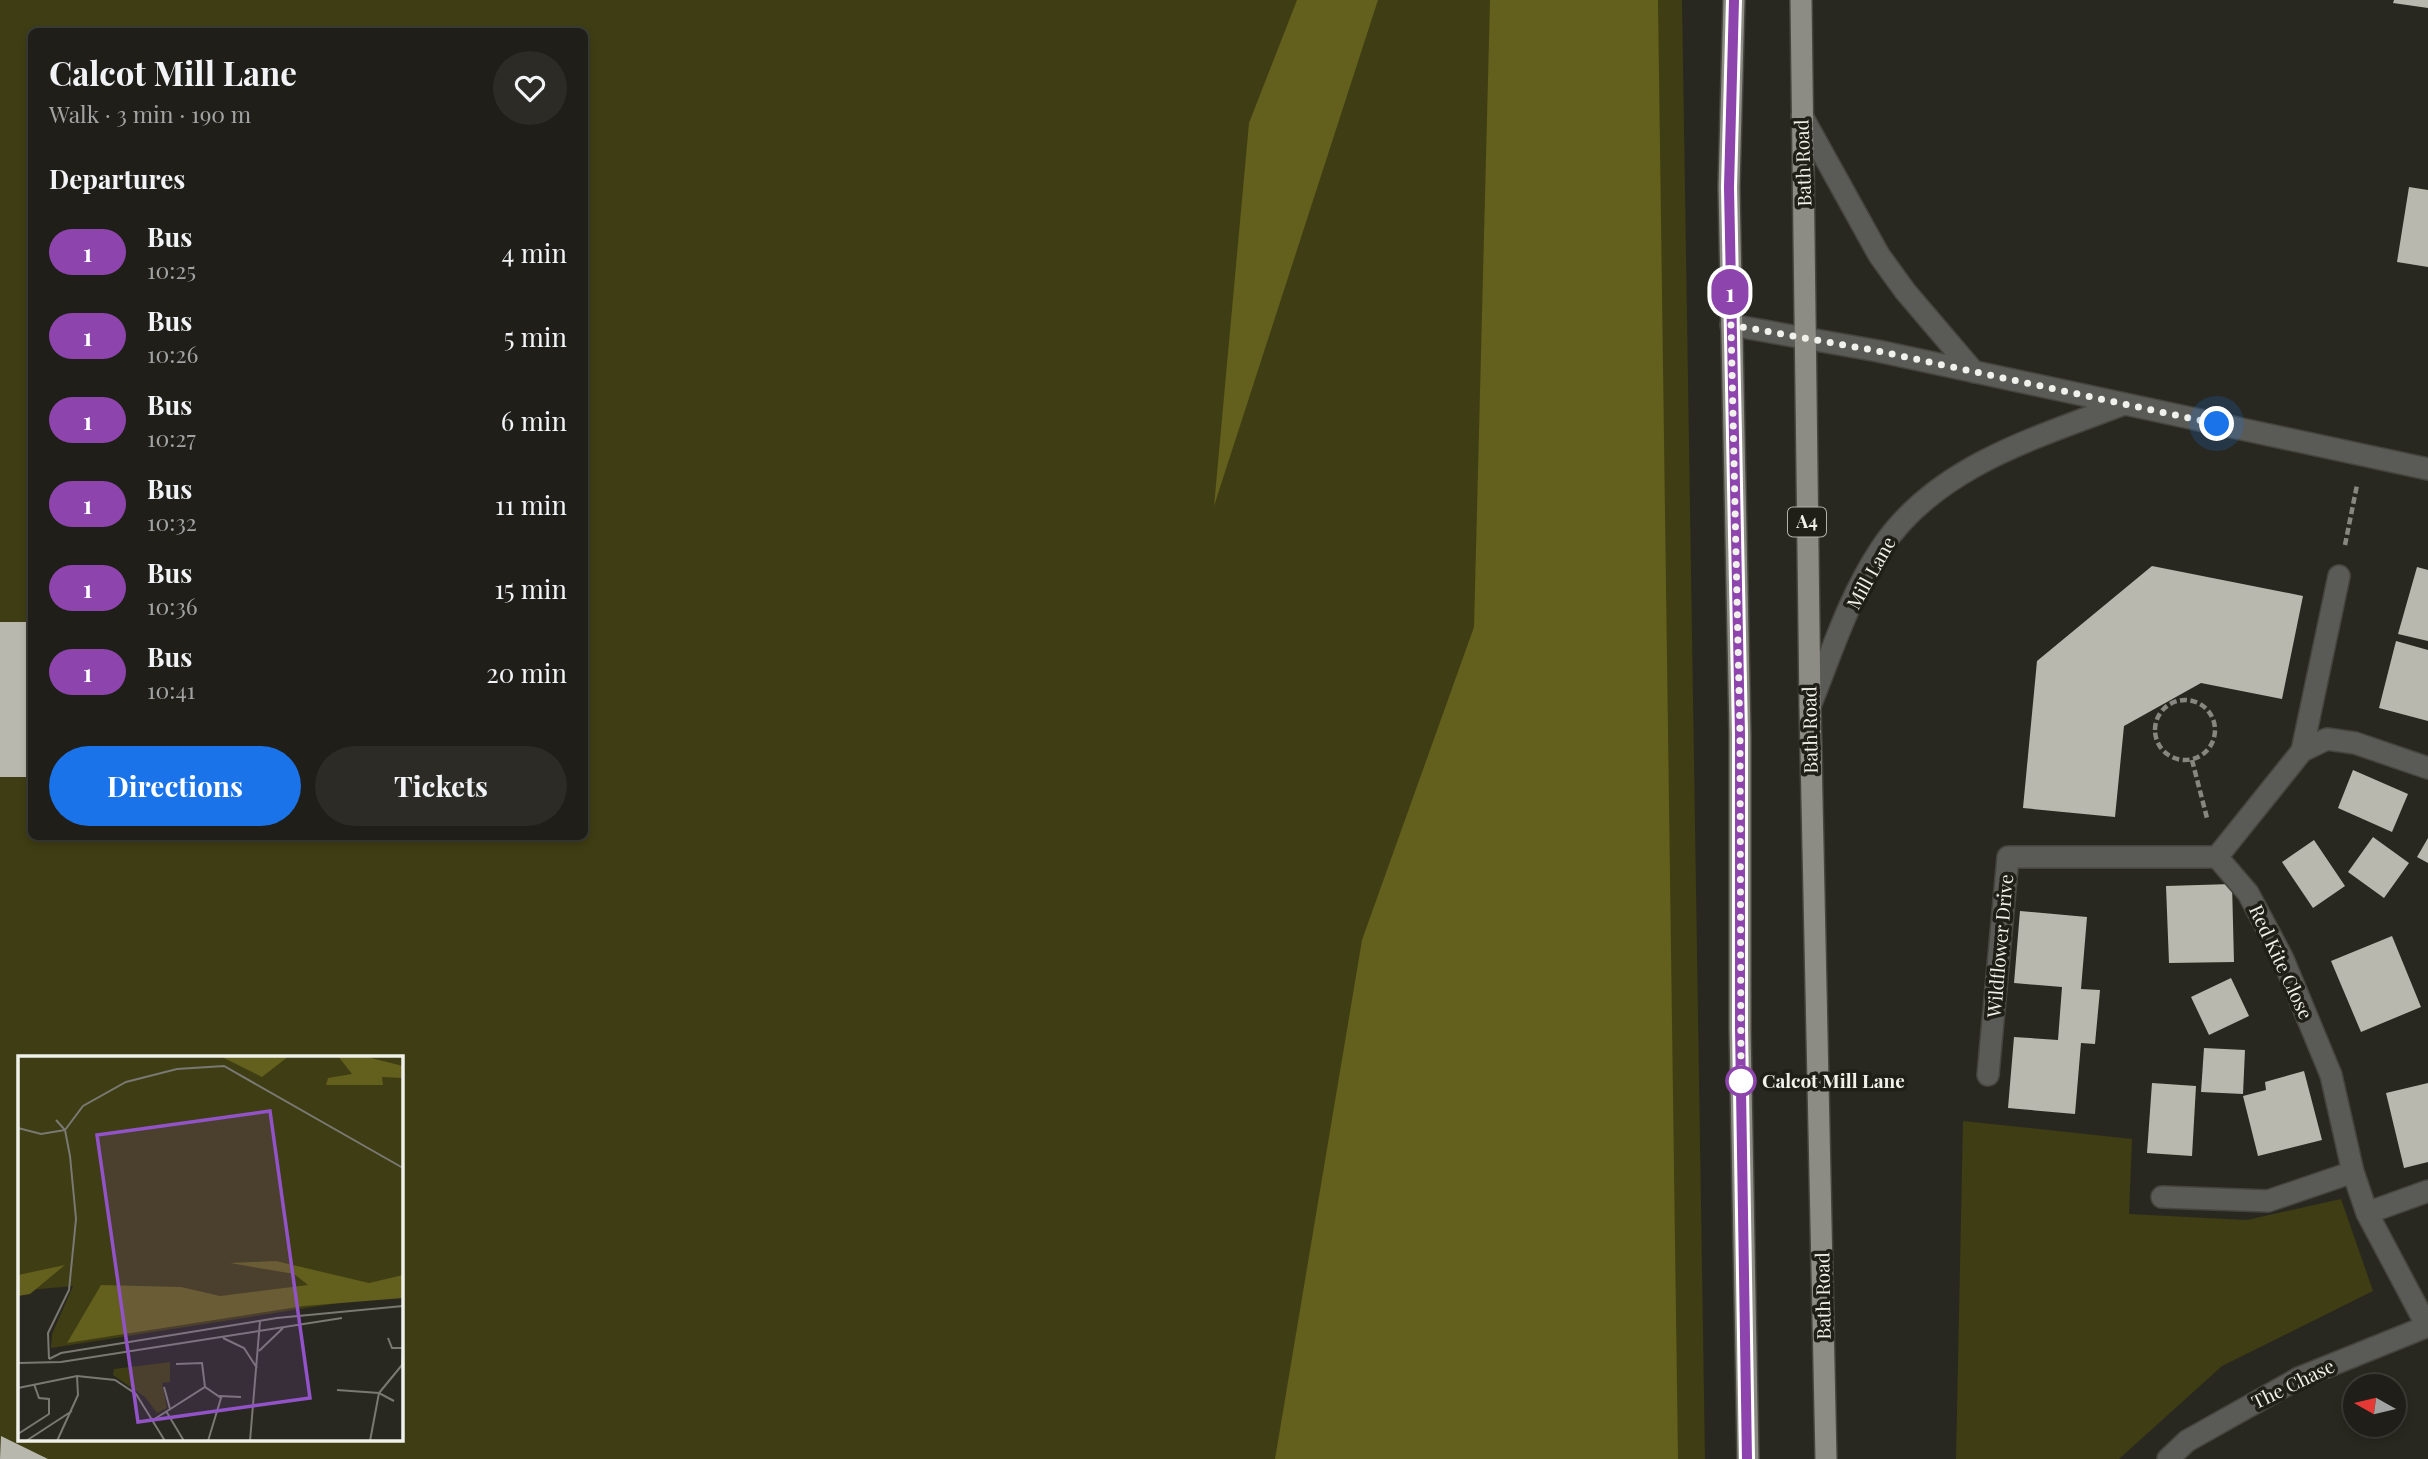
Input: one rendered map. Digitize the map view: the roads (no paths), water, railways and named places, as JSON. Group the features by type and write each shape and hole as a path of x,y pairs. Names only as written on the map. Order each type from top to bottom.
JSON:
{"main road":[{"path":"1734,0 1729,187 1740,734 1740,1029 1748,1459"},
{"name":"Bath Road","path":"1801,0 1810,706 1826,1459"}],"street":[{"path":"1802,116 1879,255 1919,309 1974,372"},
{"path":"1731,325 1974,372 2428,469"},
{"name":"Mill Lane","path":"1810,706 1858,592 1880,550 1903,520 1936,489 1962,471 2025,442 2124,404"},
{"path":"2302,751 2339,576"},
{"path":"2217,857 2302,751 2327,739 2355,743 2428,768"},
{"name":"Wildflower Drive","path":"1988,1075 2008,857 2217,857"},
{"name":"Red Kite Close","path":"2217,857 2248,893 2283,959 2331,1075 2353,1172 2367,1213 2427,1326"},
{"path":"2162,1197 2268,1200 2353,1172"},
{"path":"2367,1213 2428,1191"},
{"name":"The Chase","path":"2168,1459 2187,1441 2299,1378 2427,1326"}],"place":[{"name":"Calcot Mill Lane","path":"1741,1081"}]}
